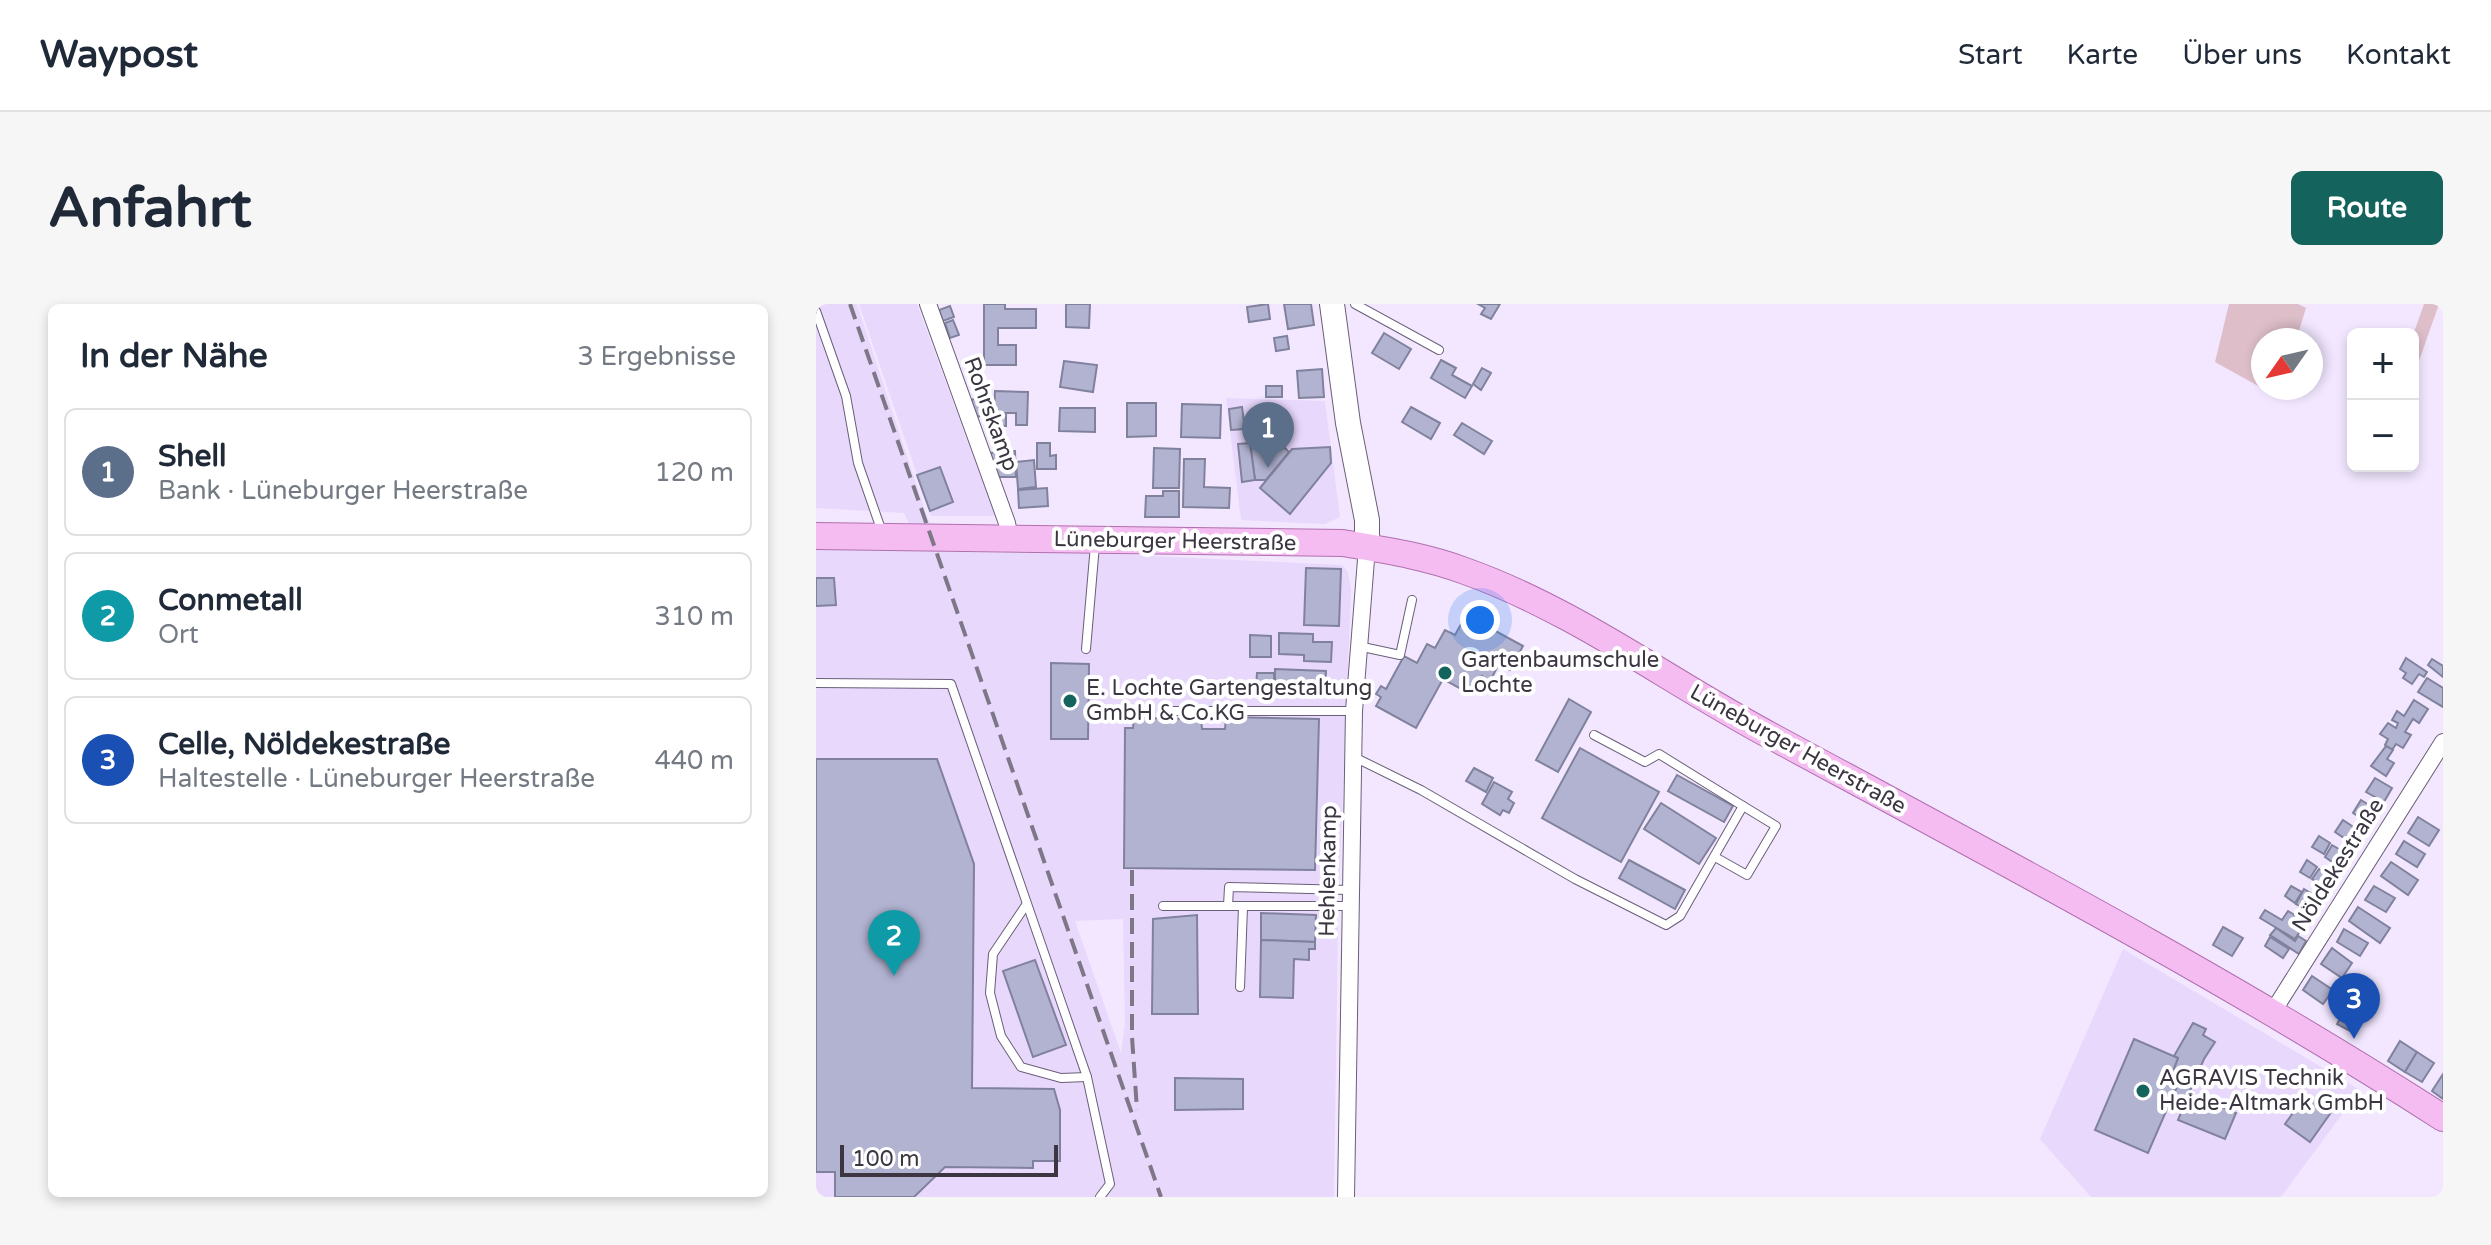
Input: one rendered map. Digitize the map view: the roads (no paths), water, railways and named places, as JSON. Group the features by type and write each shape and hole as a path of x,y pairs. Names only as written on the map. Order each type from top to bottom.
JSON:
{"main road":[{"name":"Lüneburger Heerstraße","path":"816,536 1343,543 1422,557 1466,571 1614,644 1729,714 2009,864 2272,1013 2443,1118"}],"street":[{"name":"Rohrskamp","path":"928,304 1007,523 1010,539"},
{"path":"1332,304 1348,423 1367,520 1367,547"},
{"name":"Hehlenkamp","path":"1346,1197 1354,711 1367,547"},
{"name":"Nöldekestraße","path":"2272,1013 2436,767 2443,742"}],"lane":[{"path":"1355,304 1439,350"},
{"path":"816,311 846,396 858,463 883,537"},
{"path":"1086,649 1096,540"},
{"path":"1357,646 1400,655 1412,600"},
{"path":"816,683 951,684 1087,1077 1110,1184 1100,1197"},
{"path":"1165,711 1354,711"},
{"path":"1594,735 1645,762 1659,754 1776,826 1747,875 1715,857"},
{"path":"1353,757 1421,790 1575,879 1666,925 1680,916 1743,806"},
{"path":"1228,906 1229,887 1349,898"},
{"path":"1163,906 1243,907 1349,898"},
{"path":"1026,905 993,954 990,993 1001,1036 1021,1067 1061,1078 1087,1077"},
{"path":"1240,987 1243,907"}],"railway":[{"path":"850,304 1161,1197"},
{"path":"1132,870 1132,1037 1137,1110"}],"place":[{"name":"Shell","path":"1268,468"},
{"name":"Gartenbaumschule Lochte","path":"1445,673"},
{"name":"E. Lochte Gartengestaltung GmbH & Co.KG","path":"1070,701"},
{"name":"Conmetall","path":"894,976"},
{"name":"Celle, Nöldekestraße","path":"2354,1039"},
{"name":"AGRAVIS Technik Heide-Altmark GmbH","path":"2143,1091"}]}
